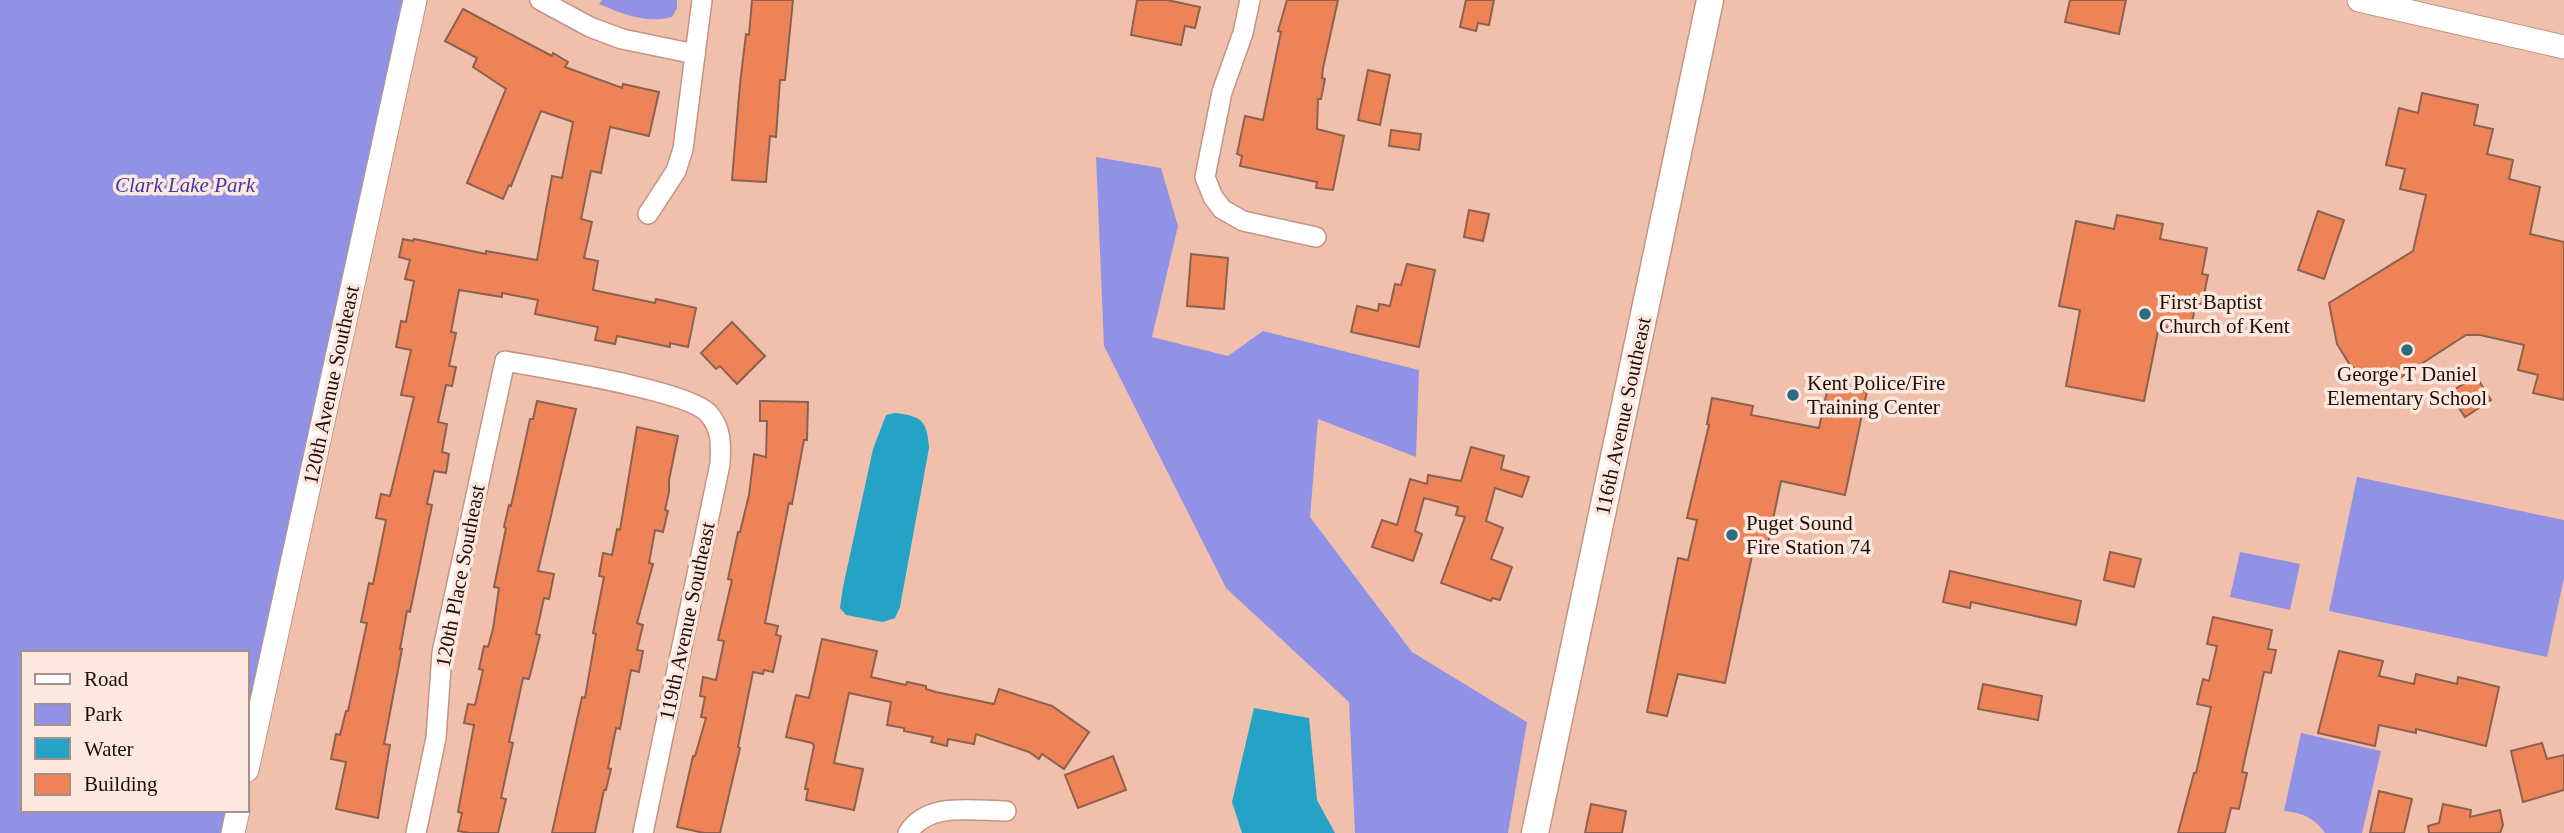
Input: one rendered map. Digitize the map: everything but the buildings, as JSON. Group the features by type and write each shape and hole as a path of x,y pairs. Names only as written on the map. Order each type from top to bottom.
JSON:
{"main road":[{"name":"116th Avenue Southeast","path":"1535,833 1710,0"}],"street":[{"name":"120th Avenue Southeast","path":"248,765 415,0"},
{"path":"540,0 590,27 622,39 695,54"},
{"path":"648,214 676,171 684,149 702,0"},
{"path":"1250,0 1222,92 1205,177 1213,197 1222,209 1243,221 1316,237"},
{"path":"2364,0 2564,47"},
{"name":"119th Avenue Southeast","path":"505,361 669,394 707,412 721,434 720,464 643,833"},
{"name":"120th Place Southeast","path":"416,833 436,738 442,653 505,361"},
{"path":"908,833 920,817 943,810 1006,811"},
{"path":"233,833 238,812"}],"green space":[{"name":"Clark Lake Park","path":"0,0 415,0 248,765 248,651 21,651 21,812 238,812 233,833 0,833"},
{"path":"602,0 677,0 677,8 672,17 644,19 599,4"},
{"path":"1096,157 1161,168 1178,226 1152,337 1228,356 1263,331 1419,370 1416,457 1318,419 1310,517 1412,652 1527,722 1508,833 1355,833 1349,702 1226,588 1104,346"},
{"path":"2357,477 2564,520 2564,578 2547,657 2329,611"},
{"path":"2240,552 2300,564 2290,610 2230,597"},
{"path":"2301,733 2381,751 2362,833 2325,833 2317,823 2307,817 2284,811"}],"water":[{"path":"895,413 917,418 921,422 927,432 929,448 900,607 895,618 883,622 846,615 840,608 873,449 886,415"},
{"path":"1254,708 1309,718 1317,800 1335,833 1242,833 1232,802"}],"place":[{"name":"First Baptist Church of Kent","path":"2145,314"},
{"name":"George T Daniel Elementary School","path":"2407,350"},
{"name":"Kent Police/Fire Training Center","path":"1793,395"},
{"name":"Puget Sound Fire Station 74","path":"1732,535"}]}
